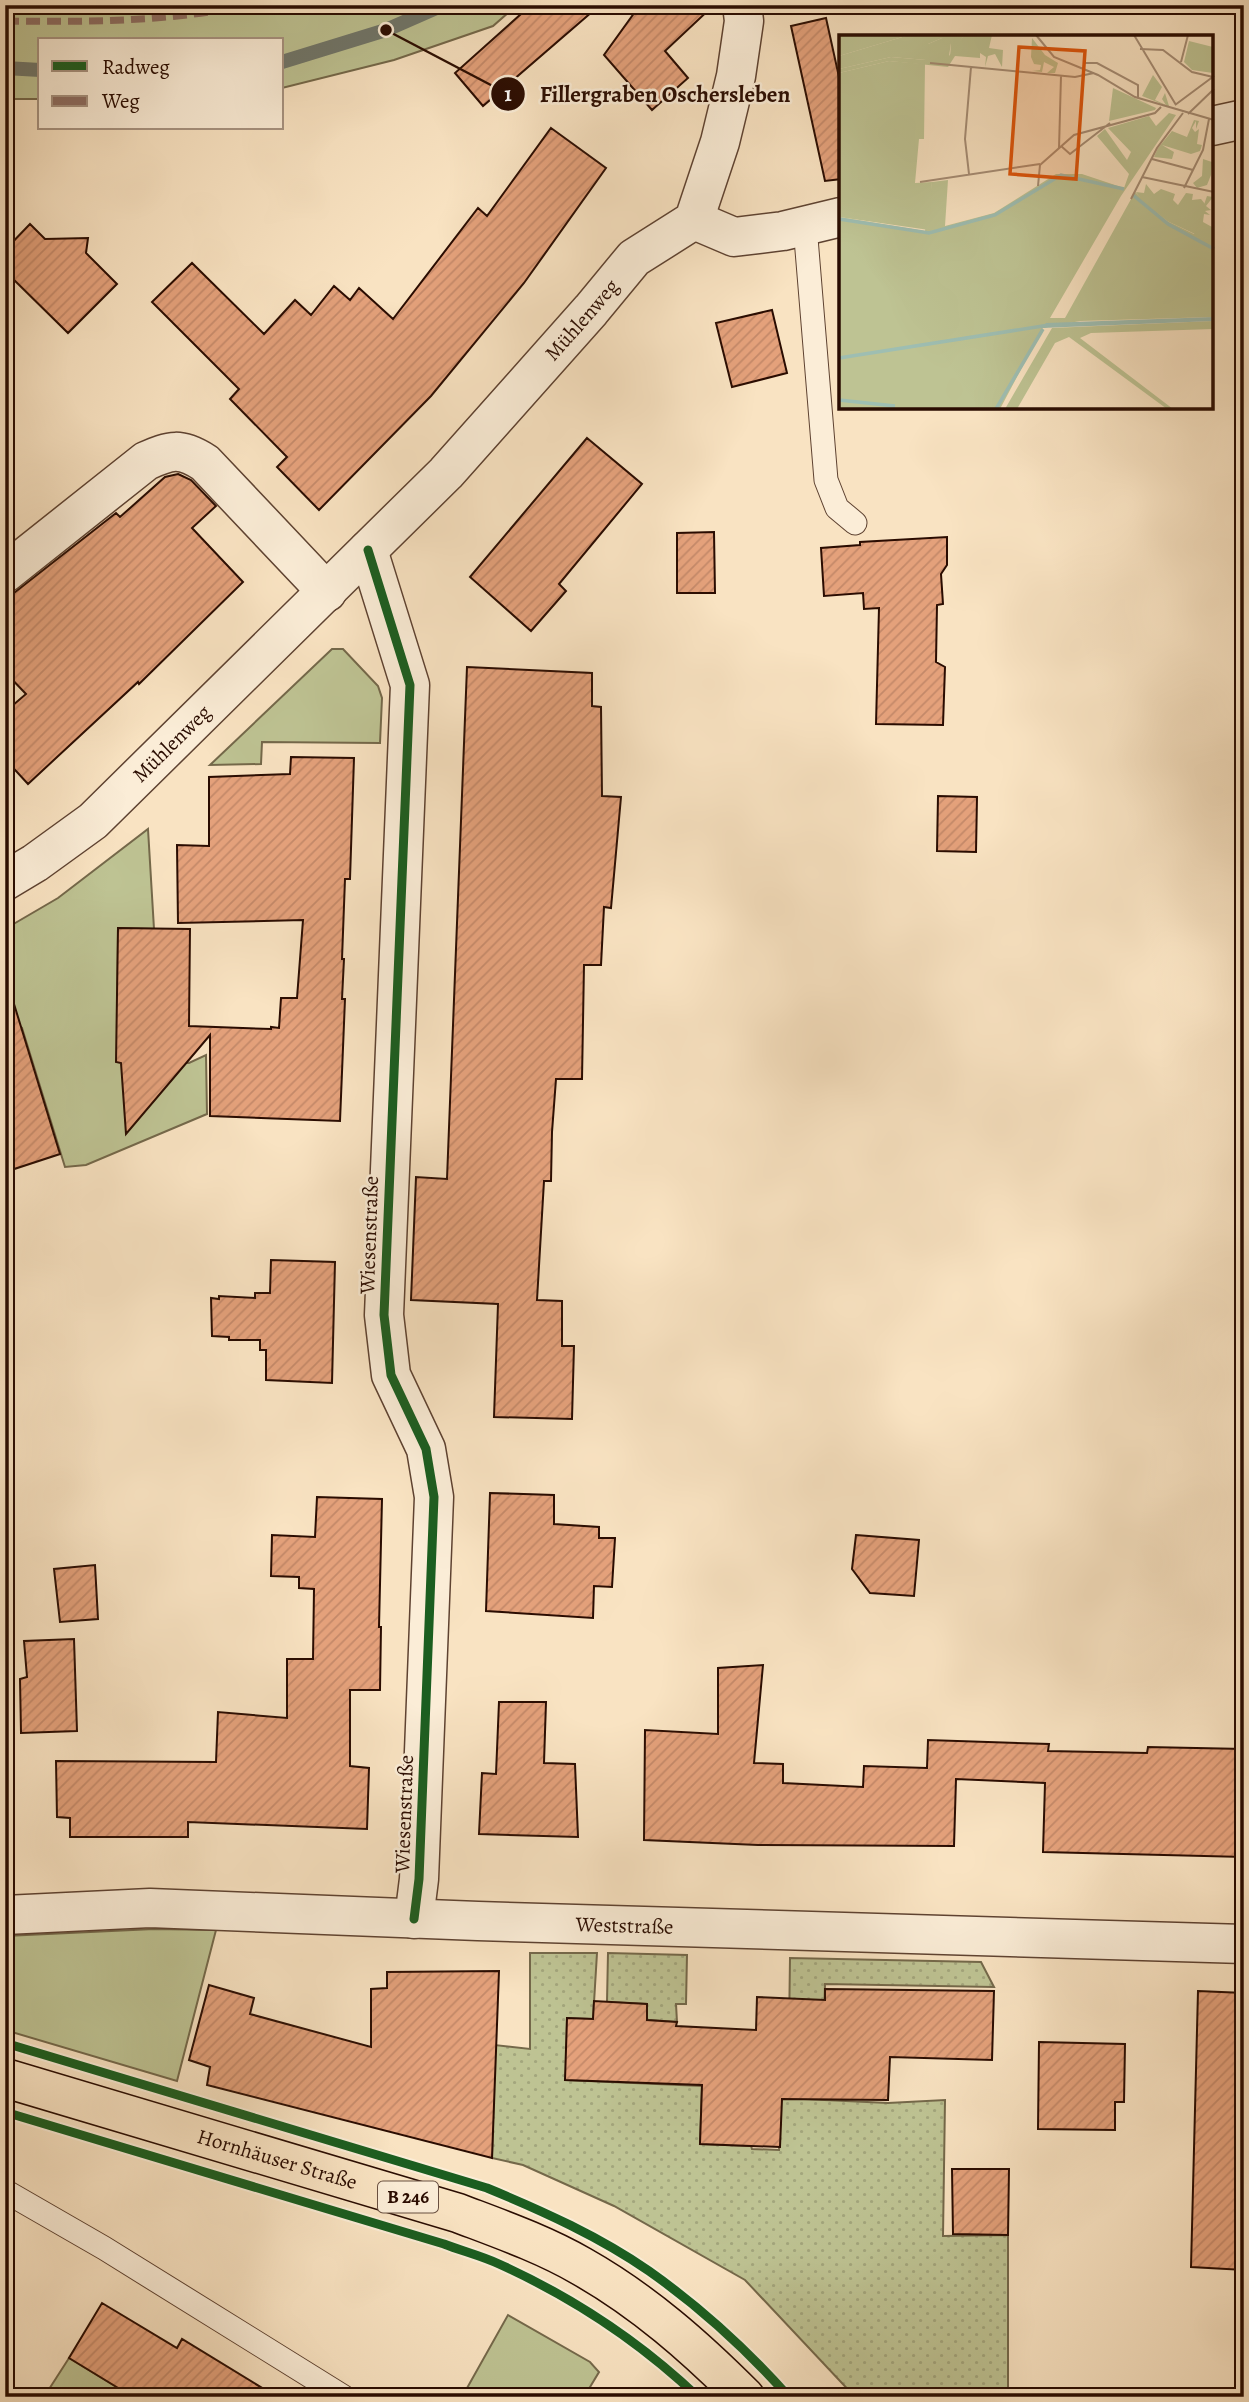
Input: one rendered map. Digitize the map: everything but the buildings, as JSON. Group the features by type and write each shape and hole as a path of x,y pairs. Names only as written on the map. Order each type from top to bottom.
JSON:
{"main road":[{"name":"Hornhäuser Straße","path":"5,2078 458,2213 529,2240 580,2265 633,2298 686,2339 745,2397"}],"street":[{"path":"742,5 744,21 736,76 720,142 694,220 734,237 783,231 839,218"},
{"path":"1214,126 1244,118"},
{"name":"Mühlenweg","path":"5,881 93,821 446,473 634,258 694,220"},
{"path":"5,573 146,461 168,451 188,452 205,463 327,592"},
{"name":"Wiesenstraße","path":"368,550 410,685 384,1315 391,1375 426,1449 434,1497 419,1879 414,1919"},
{"name":"Weststraße","path":"5,1914 150,1908 414,1919 1244,1944"}],"lane":[{"path":"805,226 825,480 837,508 855,523"},
{"path":"5,2191 104,2248 344,2397"}],"green space":[{"path":"5,5 517,5 493,26 394,60 284,88 284,38 38,38 38,99 5,99"},
{"path":"332,649 343,649 378,686 382,698 380,743 262,742 261,764 210,765"},
{"path":"148,829 154,929 118,928 117,1062 189,1063 206,1055 207,1114 86,1165 65,1167 22,1028 5,1032 5,929 58,898"},
{"path":"154,1929 216,1930 177,2081 5,2030 5,1936"},
{"path":"530,1953 597,1953 593,2019 567,2018 566,2080 702,2086 700,2144 779,2150 781,2108 753,2106 756,2030 789,2031 790,1958 981,1962 994,1987 825,1984 823,2057 805,2099 888,2103 945,2100 943,2236 1008,2235 1008,2397 855,2397 745,2280 614,2206 523,2165 492,2158 495,2045 530,2049"},
{"path":"608,1953 687,1955 686,2004 676,2004 677,2022 647,2020 647,2004 607,2002"},
{"path":"508,2315 590,2362 599,2372 584,2397 462,2397"},
{"path":"69,2358 133,2397 44,2397"}],"waterway":[{"path":"284,61 386,30 443,5"},
{"path":"5,68 38,70"}],"marked path":[{"path":"5,21 158,18 248,5"}],"cycle path":[{"path":"368,550 410,685 384,1315 391,1375 426,1449 434,1497 419,1879 414,1919"},
{"path":"5,2043 487,2188 529,2206 571,2225 649,2271 723,2330 789,2397"},
{"path":"5,2112 444,2244 492,2261 553,2291 604,2322 653,2358 698,2397"}],"place":[{"name":"Fillergraben Oschersleben","path":"386,30"}]}
